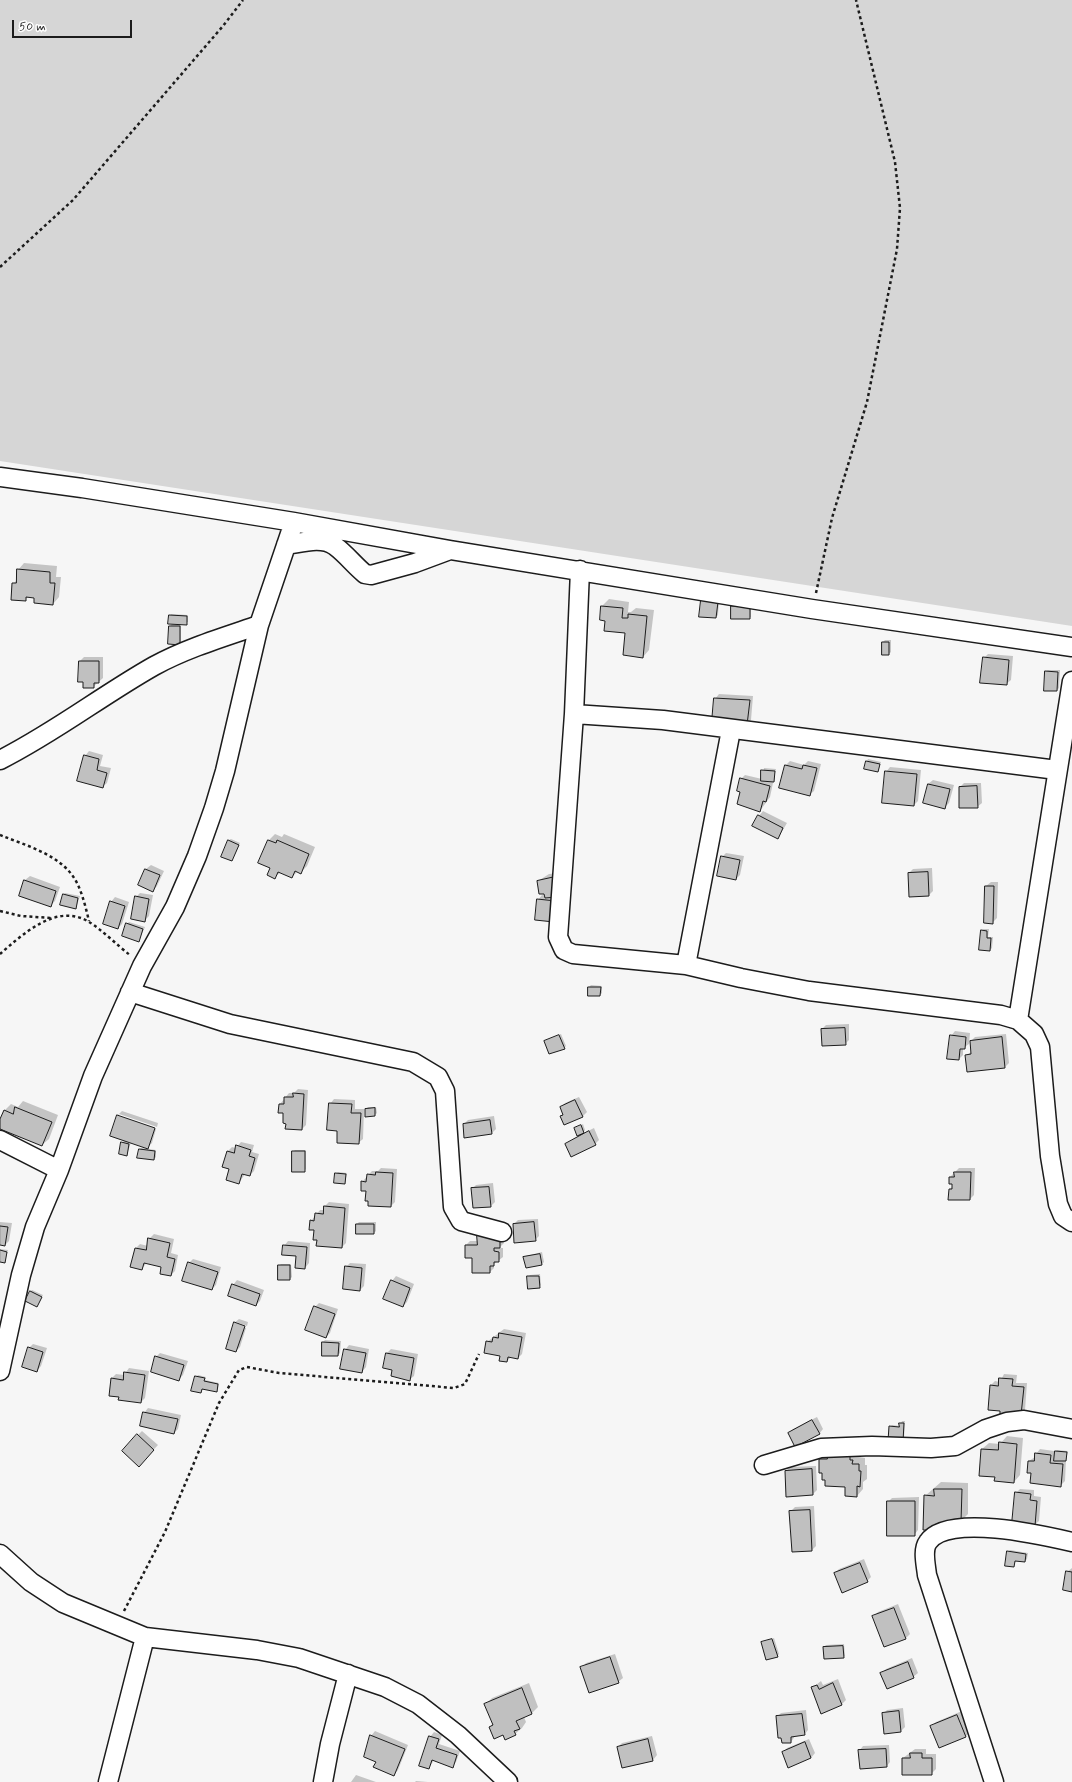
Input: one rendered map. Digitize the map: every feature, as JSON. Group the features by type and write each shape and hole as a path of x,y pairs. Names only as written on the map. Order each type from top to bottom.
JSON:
{"street":[{"path":"0,477 82,488 294,522 450,550 812,609 1072,647"},
{"path":"0,1371 5,1324 35,1226 59,1170 93,1076 142,966 175,907 197,856 214,808 225,771 259,625 294,522"},
{"path":"286,545 309,542 328,543 334,546 364,574 371,575 415,563 450,550"},
{"path":"580,570 574,714 558,937 564,950 573,954 686,965 741,978 809,991 913,1005 979,1011 1018,1020 1034,1034 1040,1047 1050,1156 1058,1204 1063,1216 1072,1222"},
{"path":"0,760 62,726 106,696 155,666 196,647 259,625"},
{"path":"1018,1020 1072,681"},
{"path":"574,714 663,720 731,730 1057,770"},
{"path":"686,965 731,730"},
{"path":"130,992 230,1024 413,1062 438,1077 445,1091 453,1207 461,1221 502,1232"},
{"path":"0,1140 59,1170"},
{"path":"764,1465 821,1448 872,1446 931,1448 955,1446 986,1429 1007,1422 1024,1420 1072,1429"},
{"path":"994,1782 927,1575 925,1556 927,1543 934,1534 946,1529 965,1528 994,1528 1046,1536 1072,1542"},
{"path":"0,1554 31,1582 62,1602 145,1637 257,1650 299,1658 384,1687 418,1704 458,1735 508,1782"},
{"path":"108,1782 145,1637"},
{"path":"323,1782 330,1744 348,1674"}],"path":[{"path":"0,267 73,200 224,26 243,0"},
{"path":"812,609 832,518 867,402 897,249 900,208 895,162 856,0"},
{"path":"0,835 51,856 67,868 77,883 89,922"},
{"path":"0,911 21,916 52,918"},
{"path":"0,954 35,926 52,918 65,915 89,922 142,966"},
{"path":"116,1626 164,1532 219,1403 239,1370 247,1367 279,1373 459,1388 465,1384 479,1354"}],"shaded area":[{"path":"0,0 1072,0 1072,626 0,461"}],"building":[{"path":"17,569 50,572 50,583 55,583 53,605 34,603 34,598 26,597 26,601 11,600 12,583 16,583"},
{"path":"701,600 718,602 716,618 699,617"},
{"path":"601,606 623,608 622,618 628,618 628,614 647,616 643,658 623,655 625,633 604,631 605,621 600,620"},
{"path":"731,606 750,606 750,619 731,619"},
{"path":"169,615 187,616 187,625 168,624"},
{"path":"169,626 180,626 180,645 168,644"},
{"path":"882,642 889,642 889,655 882,655"},
{"path":"983,657 1009,660 1007,685 980,683"},
{"path":"79,661 99,661 99,683 94,683 94,688 83,688 83,682 78,682"},
{"path":"1045,671 1058,672 1057,691 1044,691"},
{"path":"714,698 750,700 747,725 712,722"},
{"path":"84,755 99,759 97,770 107,773 103,788 77,781"},
{"path":"866,761 880,764 878,772 864,769"},
{"path":"785,765 802,769 803,765 817,768 810,796 779,788"},
{"path":"761,770 775,771 774,782 761,781"},
{"path":"885,771 917,774 914,806 882,803"},
{"path":"740,778 770,786 766,802 763,801 760,812 737,804 740,792 737,791"},
{"path":"928,784 950,789 945,809 923,803"},
{"path":"977,786 978,808 959,808 959,787"},
{"path":"758,815 783,828 778,839 752,826"},
{"path":"228,840 239,845 232,861 221,857"},
{"path":"268,840 276,843 277,840 309,854 301,874 295,871 292,878 278,872 275,879 267,875 270,868 258,863"},
{"path":"721,856 740,860 736,880 717,876"},
{"path":"145,869 160,875 153,892 138,885"},
{"path":"928,872 929,896 909,897 908,873"},
{"path":"555,877 557,897 545,898 544,894 539,894 537,881"},
{"path":"24,880 56,891 51,907 19,896"},
{"path":"985,886 994,886 993,924 984,923"},
{"path":"63,894 78,898 76,909 60,905"},
{"path":"135,896 149,899 145,922 131,919"},
{"path":"537,899 556,901 554,922 535,920"},
{"path":"110,901 125,906 118,929 103,924"},
{"path":"126,923 143,929 139,942 122,936"},
{"path":"981,930 987,931 987,938 991,938 990,951 979,950"},
{"path":"588,987 601,987 600,996 588,996"},
{"path":"845,1028 846,1045 822,1046 821,1029"},
{"path":"559,1035 565,1049 549,1054 544,1041"},
{"path":"950,1035 966,1037 965,1049 960,1049 959,1060 947,1059"},
{"path":"1002,1037 1005,1068 967,1072 965,1055 971,1054 970,1041"},
{"path":"293,1093 304,1094 302,1130 285,1129 286,1124 283,1123 283,1113 278,1113 279,1104 284,1104 284,1097 293,1097"},
{"path":"575,1100 583,1117 564,1125 560,1116 563,1115 560,1107"},
{"path":"329,1103 352,1104 351,1113 361,1113 359,1144 337,1143 337,1131 327,1130"},
{"path":"15,1107 52,1122 42,1146 0,1129 0,1119 4,1110 13,1114"},
{"path":"375,1108 375,1116 365,1117 365,1109"},
{"path":"117,1115 155,1128 148,1149 110,1136"},
{"path":"490,1120 492,1134 464,1138 463,1124"},
{"path":"581,1125 584,1133 577,1136 574,1128"},
{"path":"589,1131 596,1145 571,1157 565,1144"},
{"path":"121,1142 129,1144 127,1156 119,1154"},
{"path":"236,1145 251,1150 249,1156 255,1158 250,1176 242,1174 239,1184 226,1180 229,1169 222,1167 227,1151 234,1153"},
{"path":"139,1149 155,1151 154,1160 137,1158"},
{"path":"292,1151 305,1151 305,1172 292,1172"},
{"path":"376,1172 393,1173 391,1207 368,1206 368,1201 365,1201 366,1191 361,1191 361,1181 366,1182 367,1174 375,1175"},
{"path":"954,1172 971,1172 970,1200 948,1200 949,1189 952,1189 952,1184 949,1184 949,1177 954,1177"},
{"path":"335,1173 346,1174 345,1184 334,1183"},
{"path":"489,1187 491,1207 473,1208 471,1188"},
{"path":"324,1206 345,1208 342,1248 316,1246 317,1240 313,1240 314,1230 309,1230 310,1220 314,1221 315,1213 323,1214"},
{"path":"534,1222 536,1241 514,1243 513,1224"},
{"path":"356,1224 374,1224 374,1234 356,1234"},
{"path":"0,1226 8,1227 5,1246 0,1245"},
{"path":"477,1235 495,1235 495,1240 500,1240 500,1248 494,1248 494,1251 499,1252 499,1262 494,1262 494,1266 490,1266 490,1273 472,1273 472,1258 465,1258 465,1245 477,1245"},
{"path":"148,1238 170,1243 167,1257 175,1259 171,1276 160,1274 161,1267 144,1263 142,1270 130,1267 135,1248 146,1250"},
{"path":"283,1245 307,1247 305,1269 295,1268 296,1256 282,1255"},
{"path":"0,1250 7,1252 5,1263 0,1262"},
{"path":"540,1254 542,1265 526,1268 523,1257"},
{"path":"188,1262 218,1272 212,1290 182,1281"},
{"path":"278,1265 290,1265 290,1280 278,1280"},
{"path":"345,1266 362,1268 360,1291 343,1289"},
{"path":"527,1276 539,1276 540,1288 528,1289"},
{"path":"391,1280 410,1288 403,1307 383,1299"},
{"path":"232,1284 260,1294 256,1306 228,1296"},
{"path":"30,1291 42,1297 37,1307 25,1301"},
{"path":"314,1306 335,1314 326,1338 305,1330"},
{"path":"234,1322 245,1326 236,1352 226,1349"},
{"path":"499,1333 522,1337 518,1359 508,1357 507,1362 499,1361 500,1356 484,1353 486,1341 492,1342 493,1337 498,1338"},
{"path":"322,1342 339,1343 338,1356 322,1356"},
{"path":"28,1347 43,1352 37,1372 22,1367"},
{"path":"344,1349 366,1353 362,1373 340,1369"},
{"path":"386,1353 414,1358 410,1381 391,1376 392,1370 383,1368"},
{"path":"155,1356 184,1365 179,1381 151,1372"},
{"path":"124,1372 145,1375 141,1403 118,1400 119,1397 109,1396 111,1378 123,1380"},
{"path":"195,1376 205,1378 204,1381 218,1384 217,1392 202,1389 201,1393 191,1391"},
{"path":"999,1378 1013,1379 1012,1386 1024,1387 1021,1415 1000,1414 1000,1411 988,1410 990,1385 998,1386"},
{"path":"143,1412 178,1419 174,1434 140,1426"},
{"path":"812,1420 820,1434 795,1447 788,1433"},
{"path":"899,1423 904,1423 903,1442 888,1441 889,1426 899,1427"},
{"path":"137,1434 154,1450 139,1467 122,1451"},
{"path":"999,1442 1017,1444 1014,1483 994,1481 995,1477 979,1476 981,1449 998,1450"},
{"path":"1055,1451 1067,1452 1066,1461 1054,1461"},
{"path":"827,1453 850,1454 850,1460 853,1460 852,1464 859,1464 859,1471 861,1471 860,1487 857,1486 857,1497 845,1496 845,1487 825,1486 825,1480 822,1480 822,1473 819,1473 819,1459 827,1459"},
{"path":"1035,1453 1051,1455 1050,1463 1063,1464 1061,1487 1030,1483 1031,1473 1027,1473 1028,1461 1034,1461"},
{"path":"812,1469 813,1495 786,1497 785,1471"},
{"path":"934,1489 962,1489 961,1522 958,1531 923,1530 924,1495 934,1496"},
{"path":"1015,1492 1031,1494 1030,1500 1037,1501 1035,1526 1012,1524"},
{"path":"887,1501 915,1501 915,1536 887,1536"},
{"path":"810,1510 812,1551 792,1552 789,1511"},
{"path":"1007,1551 1026,1554 1025,1562 1015,1561 1014,1567 1005,1566"},
{"path":"860,1563 868,1582 842,1593 834,1573"},
{"path":"1066,1571 1072,1572 1072,1592 1063,1590"},
{"path":"894,1608 906,1639 884,1647 872,1616"},
{"path":"772,1639 778,1657 766,1660 761,1642"},
{"path":"843,1646 844,1658 824,1659 823,1647"},
{"path":"610,1657 619,1683 589,1693 580,1667"},
{"path":"908,1662 914,1678 887,1689 880,1673"},
{"path":"833,1683 842,1705 821,1714 811,1687 817,1685 819,1689"},
{"path":"522,1688 532,1714 516,1721 520,1729 514,1731 516,1735 505,1740 503,1735 494,1739 489,1727 493,1725 484,1704"},
{"path":"899,1711 901,1732 884,1734 882,1713"},
{"path":"802,1714 805,1735 791,1737 791,1743 782,1743 781,1738 778,1738 776,1716"},
{"path":"957,1715 966,1737 939,1748 930,1726"},
{"path":"370,1735 405,1749 394,1776 373,1767 376,1762 364,1757"},
{"path":"429,1736 439,1739 436,1748 457,1755 453,1768 432,1760 429,1769 419,1766"},
{"path":"648,1739 653,1761 622,1768 617,1747"},
{"path":"805,1742 811,1758 788,1768 782,1752"},
{"path":"886,1749 887,1767 860,1769 858,1750"},
{"path":"910,1753 922,1753 922,1758 932,1758 932,1775 902,1775 902,1758 910,1758"}]}
